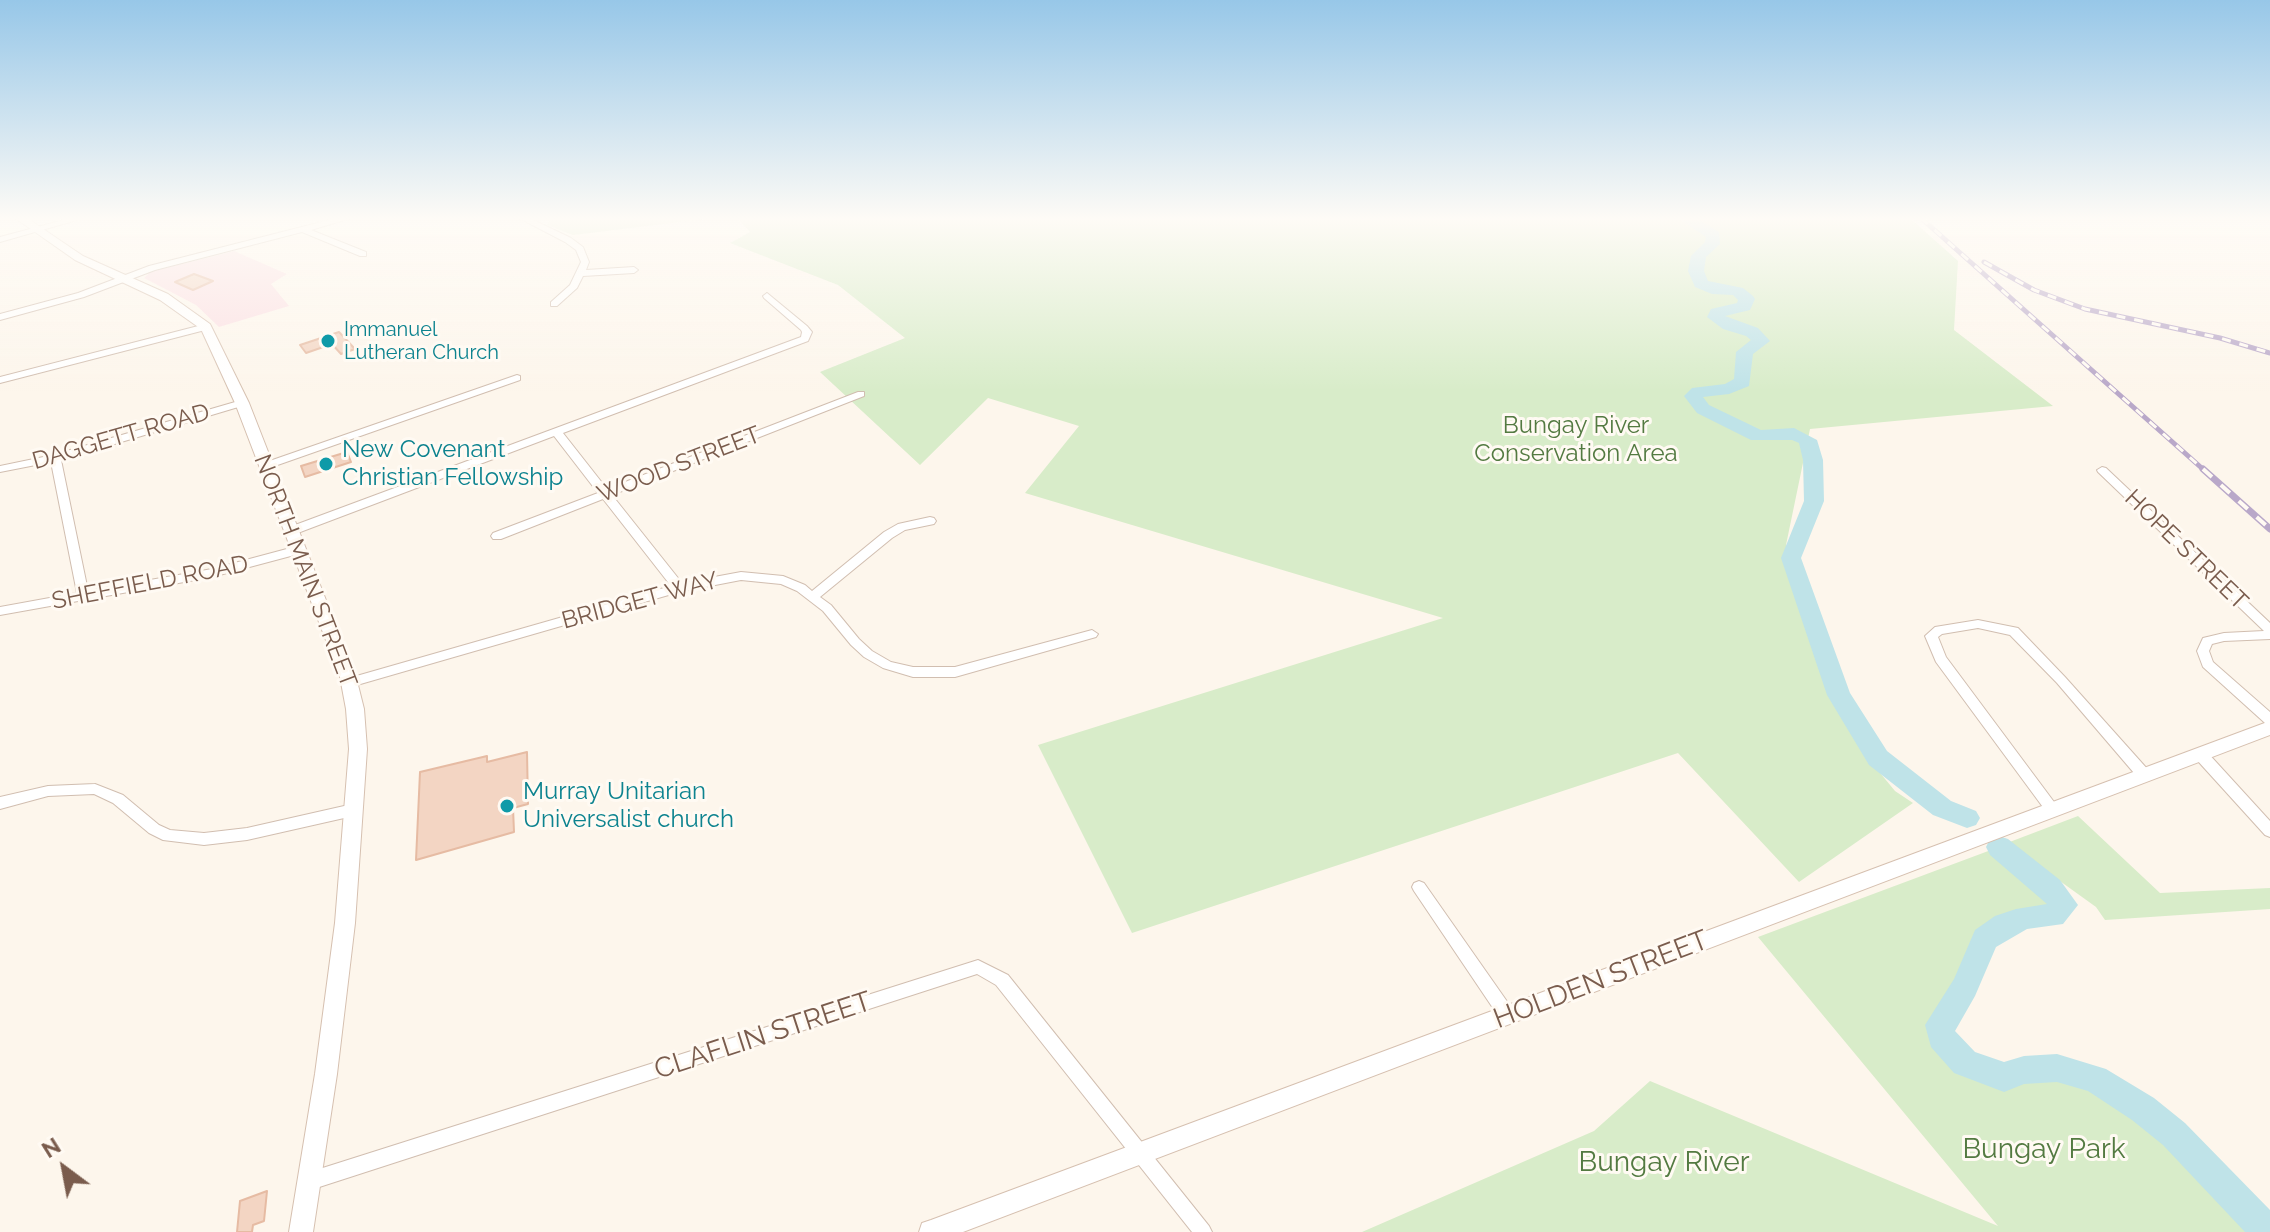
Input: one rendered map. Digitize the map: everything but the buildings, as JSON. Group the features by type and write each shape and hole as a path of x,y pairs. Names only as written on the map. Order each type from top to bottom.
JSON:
{"main road":[{"name":"NORTH MAIN STREET","path":"112,275 164,297 206,327 242,403 350,682 358,749 341,951 301,1232"},
{"name":"HOLDEN STREET","path":"931,1232 2270,728"}],"street":[{"path":"0,317 81,295 133,275"},
{"path":"554,304 569,294 580,275"},
{"path":"291,531 558,434 805,339 804,328 767,296"},
{"path":"0,380 206,327"},
{"path":"265,466 517,378"},
{"name":"WOOD STREET","path":"497,536 861,394"},
{"name":"DAGGETT ROAD","path":"0,469 55,458 242,403"},
{"path":"558,434 679,588"},
{"path":"55,458 83,596"},
{"name":"HOPE STREET","path":"2102,470 2270,632"},
{"path":"813,596 888,535 902,527 930,521"},
{"name":"SHEFFIELD ROAD","path":"0,611 212,573 298,550"},
{"name":"BRIDGET WAY","path":"350,682 679,588 712,580 763,576 783,580 813,596 868,654 887,665 913,672 955,672 1092,634"},
{"path":"2053,810 1940,659 1931,636 1939,630 1978,624 2014,631 2145,776"},
{"path":"2270,632 2207,641 2203,651 2207,664 2270,720"},
{"path":"2201,755 2270,831"},
{"path":"0,803 48,791 95,789 118,799 154,829 168,836 204,839 247,834 353,810"},
{"path":"1419,887 1507,1015"},
{"name":"CLAFLIN STREET","path":"310,1181 978,967 1002,980 1203,1232"}],"shaded area":[{"path":"147,275 285,275 271,284 289,306 219,327 196,305 144,278"}],"green space":[{"name":"Bungay River Conservation Area","path":"814,275 1957,275 1954,330 2053,406 1810,429 1786,545 1862,751 1895,791 1913,803 1799,882 1678,753 1132,933 1038,745 1443,618 1025,493 1079,426 988,398 920,465 820,372 905,338 838,285"},
{"path":"2078,816 2160,893 2270,888 2270,909 2105,920 2096,907 2007,843"},
{"name":"Bungay Park","path":"1999,847 2050,888 2064,905 2053,916 2026,917 2005,925 1985,939 1965,987 1940,1025 1941,1037 1965,1063 2003,1077 2024,1070 2057,1068 2095,1079 2143,1109 2174,1134 2203,1183 2256,1232 1362,1232 1594,1131 1650,1081 1998,1226 1758,937"}],"waterway":[{"name":"Bungay River","path":"1698,275 1701,284 1712,289 1737,291 1747,299 1744,307 1717,312 1715,317 1752,332 1761,341 1745,352 1743,382 1729,389 1698,392 1693,396 1703,409 1758,436 1794,434 1808,440 1813,460 1814,501 1791,558 1839,695 1878,758 1942,808 1967,818"},
{"name":"Bungay River","path":"1999,847 2050,888 2064,905 2053,916 2026,917 2005,925 1985,939 1965,987 1940,1025 1941,1037 1965,1063 2004,1077 2024,1070 2057,1068 2095,1079 2143,1109 2174,1134 2268,1232"}],"railway":[{"path":"1986,275 2205,471"},
{"path":"2008,275 2034,290 2085,309 2220,338 2270,353"},
{"path":"2203,469 2270,529"}],"place":[{"name":"Immanuel Lutheran Church","path":"328,341"},
{"name":"New Covenant Christian Fellowship","path":"326,464"},
{"name":"Murray Unitarian Universalist church","path":"507,806"}]}
